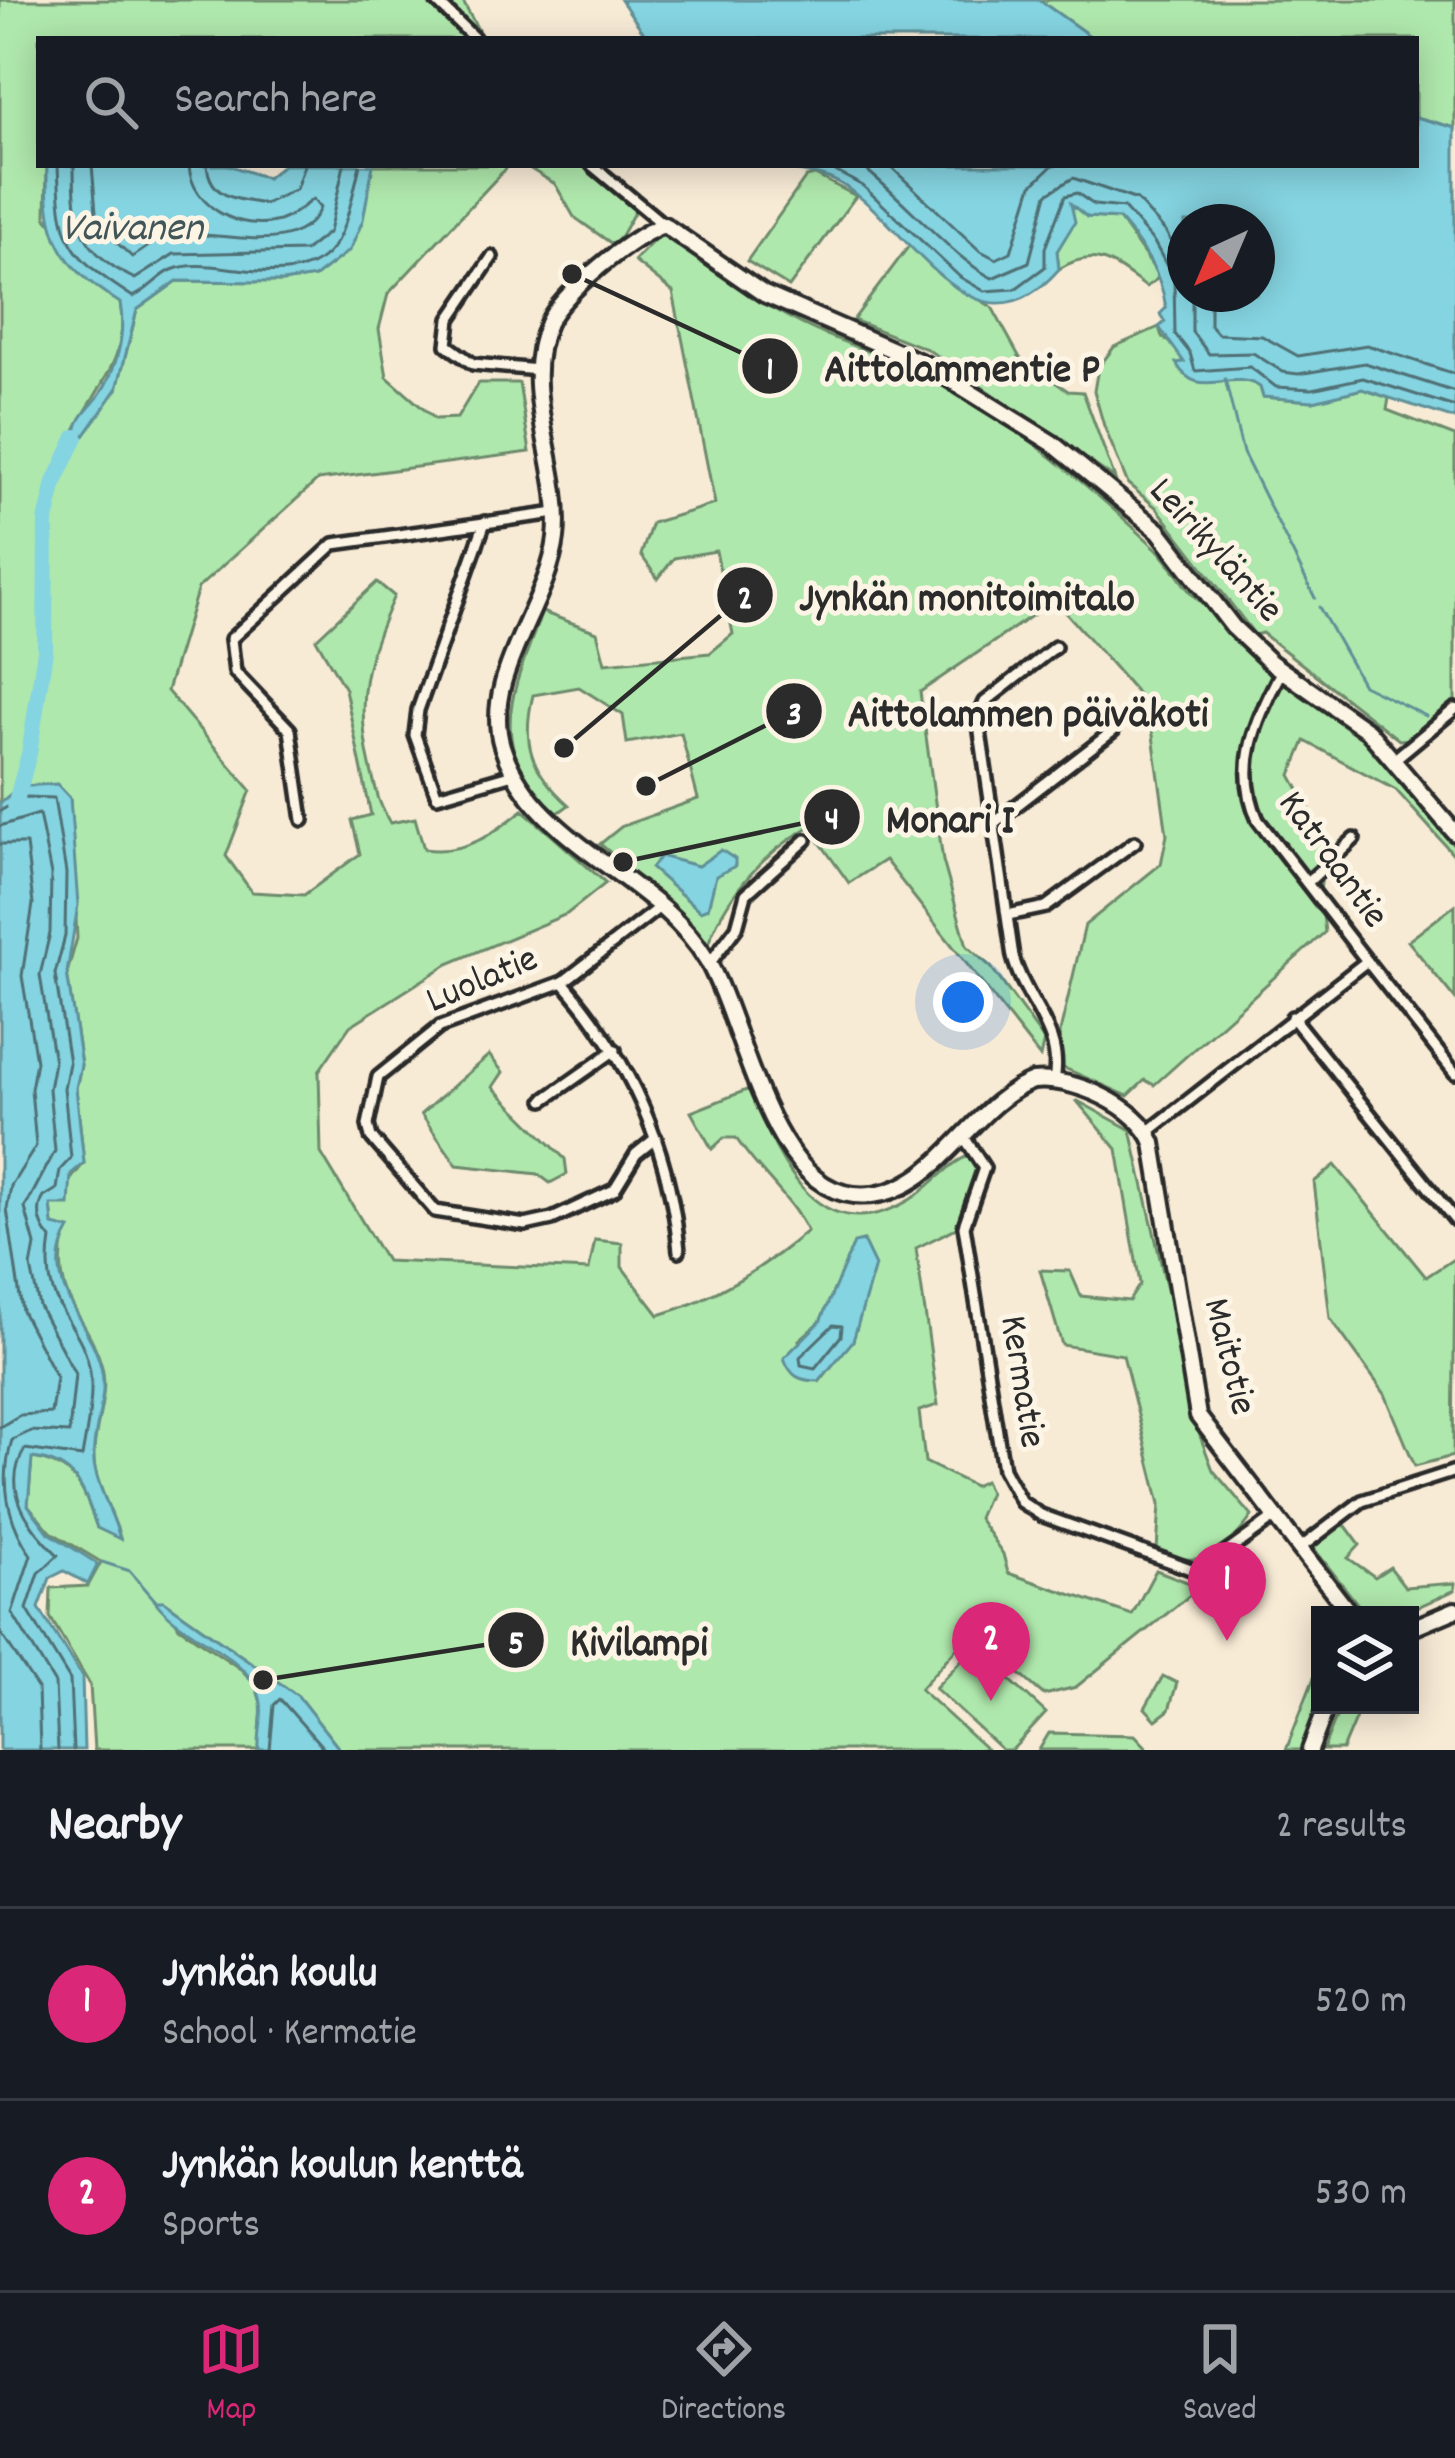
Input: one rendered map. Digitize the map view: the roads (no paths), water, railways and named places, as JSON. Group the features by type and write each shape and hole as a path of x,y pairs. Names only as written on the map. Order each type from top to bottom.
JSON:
{"street":[{"path":"435,0 472,36"},
{"name":"Leirikyläntie","path":"596,168 664,224 764,294 925,364 1052,442 1159,531 1233,627 1396,758 1455,833"},
{"path":"664,224 564,300 548,320 538,370 556,513 555,546 498,710 498,730 513,774 532,800 657,909 709,964 786,1146 824,1187 854,1196 908,1185 1024,1085 1054,1080 1097,1096 1129,1112 1148,1132"},
{"path":"492,257 450,319 447,345 473,364 538,370"},
{"path":"303,820 290,730 235,672 231,639 334,544 556,513"},
{"path":"485,522 425,688 415,735 437,796 513,774"},
{"path":"1054,1080 1058,1059 1054,1040 1019,978 980,709 1055,647"},
{"name":"Katraantie","path":"1148,1132 1367,962 1258,820 1244,778 1249,748 1282,670"},
{"path":"1396,758 1453,715"},
{"path":"994,823 1113,731"},
{"path":"1306,883 1354,839"},
{"path":"709,964 737,927 746,894 806,840"},
{"path":"1008,915 1046,907 1135,842"},
{"name":"Luolatie","path":"656,1138 636,1154 614,1190 525,1226 425,1205 371,1137 374,1087 397,1061 440,1028 563,982 657,909"},
{"path":"1367,962 1455,1073"},
{"path":"563,982 615,1050 656,1138 679,1252"},
{"path":"1292,1017 1455,1220"},
{"path":"544,1100 615,1050"},
{"name":"Maitotie","path":"1148,1132 1198,1416 1344,1606"},
{"name":"Kermatie","path":"964,1137 984,1168 964,1226 1003,1468 1021,1502 1041,1515 1198,1572 1274,1518"},
{"path":"1299,1549 1362,1501 1455,1471"},
{"path":"1419,1625 1455,1610"},
{"path":"1310,1750 1324,1714"}],"water":[{"path":"621,0 1039,0 1090,36 646,36"},
{"path":"1419,118 1455,128 1455,419 1362,389 1313,401 1263,397 1260,387 1237,380 1194,381 1176,363 1184,362 1159,327 1165,322 1160,314 1166,308 1155,271 1119,219 1087,217 1071,204 1075,222 1057,251 1059,269 1028,296 998,303 970,296 943,278 866,202 839,183 784,168 1419,168"},
{"name":"Vaivanen","path":"47,168 237,168 267,178 279,168 372,168 363,220 350,250 315,277 282,282 177,281 137,310 117,389 84,436 76,437 80,419 115,364 122,315 120,303 82,275 60,246 47,190"},
{"path":"57,784 70,798 78,905 67,973 81,1065 76,1088 84,1163 71,1174 69,1205 51,1205 53,1225 70,1229 62,1248 63,1283 101,1367 103,1392 94,1457 120,1539 97,1528 83,1490 69,1472 32,1458 28,1505 49,1533 98,1564 88,1584 64,1571 50,1578 39,1608 82,1677 84,1750 0,1750 0,803 20,786"},
{"path":"721,850 735,859 735,866 716,876 708,908 700,911 651,868 660,856 698,866"},
{"path":"863,1241 875,1266 853,1341 819,1381 801,1379 784,1358 820,1322 854,1243"},
{"path":"155,1601 164,1601 298,1696 340,1750 259,1750 261,1703 255,1686 231,1659 181,1626"}],"waterway":[{"path":"1225,379 1243,453 1315,598"},
{"path":"15,805 29,754 45,651 46,521 55,482 76,437"},
{"path":"1319,607 1363,685 1426,716"},
{"path":"102,1562 130,1571 155,1600"}],"place":[{"name":"Aittolammentie P","path":"572,274"},
{"name":"Jynkän monitoimitalo","path":"564,748"},
{"name":"Aittolammen päiväkoti","path":"646,786"},
{"name":"Monari I","path":"623,862"},
{"name":"Jynkän koulu","path":"1227,1641"},
{"name":"Kivilampi","path":"263,1680"},
{"name":"Jynkän koulun kenttä","path":"991,1701"}]}
